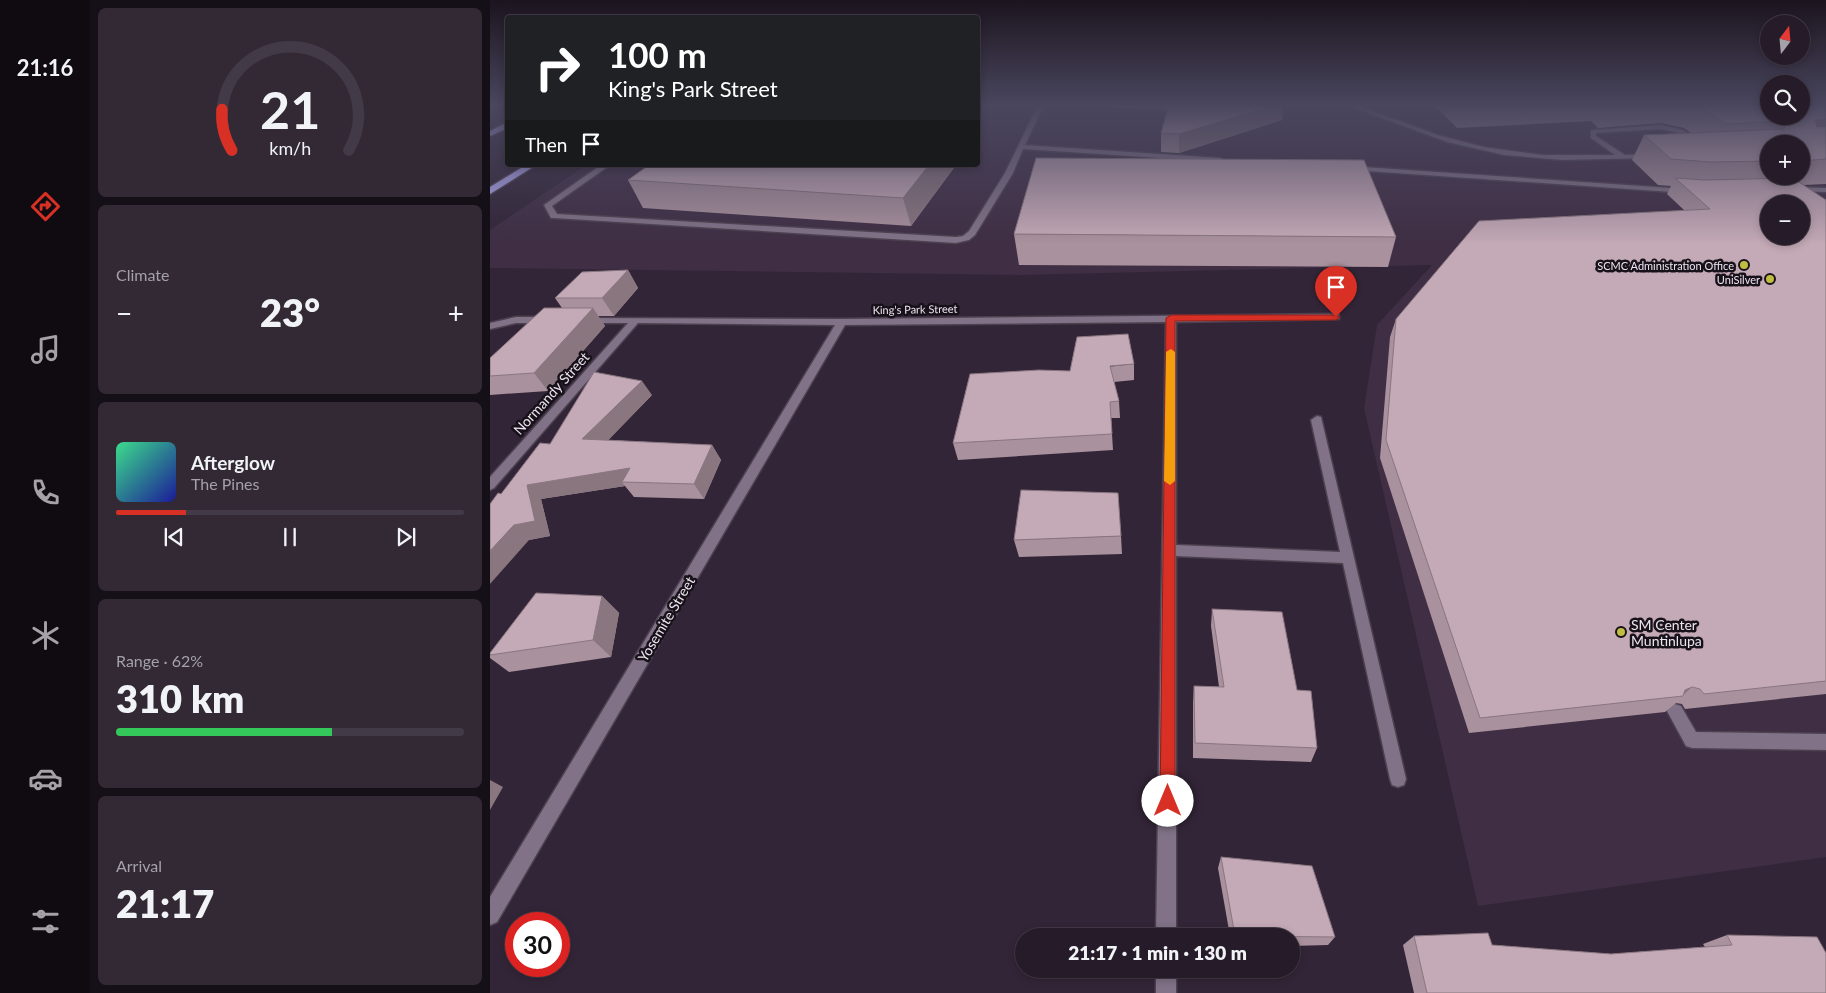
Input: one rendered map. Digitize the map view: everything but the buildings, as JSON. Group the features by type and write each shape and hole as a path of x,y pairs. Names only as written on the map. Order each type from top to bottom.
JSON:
{"highway":[{"path":"490,192 529,167"}],"street":[{"path":"603,167 548,205 554,216 956,240 966,238 972,233 1009,173 1018,151"},
{"path":"1089,151 1227,160"},
{"path":"1493,151 1556,159 1662,155"},
{"path":"1615,151 1623,157"},
{"path":"1342,167 1696,192"},
{"path":"1782,190 1826,190"},
{"name":"King's Park Street","path":"576,320 842,322 1336,317"},
{"path":"1166,928 1171,318"},
{"path":"492,325 516,320 556,320"},
{"name":"Normandy Street","path":"490,485 635,321"},
{"name":"Yosemite Street","path":"490,915 842,322"},
{"path":"1317,420 1398,779"},
{"path":"1169,550 1348,558"},
{"path":"1675,711 1692,740 1826,742"},
{"path":"1166,978 1166,993"}],"shaded area":[{"name":"SM Center Muntinlupa","path":"980,151 1760,151 1760,185 1810,185 1810,151 1826,151 1826,857 1478,906 1364,408 1377,325 1432,265 1021,275 490,268 490,230 583,167 980,167"}],"slow traffic":[{"path":"1170,481 1171,352"}],"place":[{"name":"SCMC Administration Office","path":"1744,265"},
{"name":"UniSilver","path":"1770,279"},
{"name":"SM Center Muntinlupa","path":"1621,632"}],"route":[{"path":"1168,801 1171,318 1336,317"}]}
